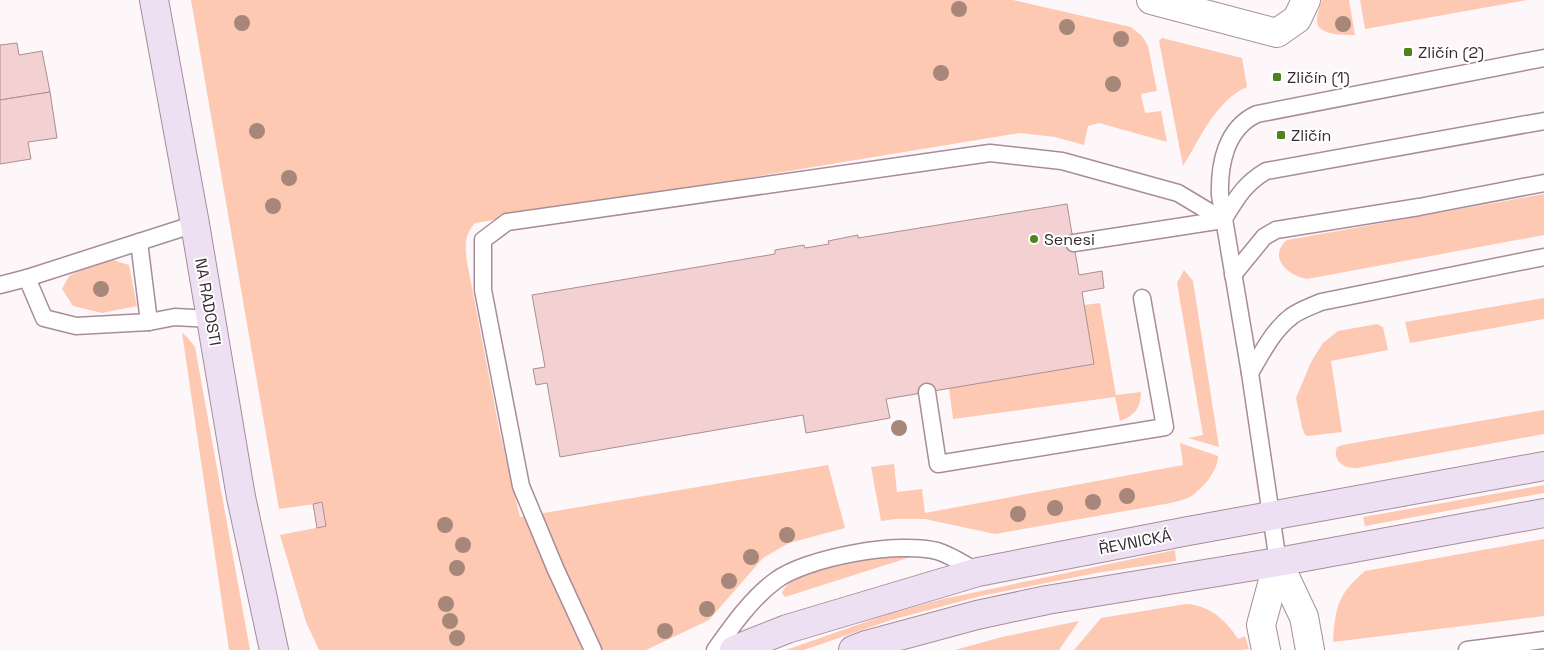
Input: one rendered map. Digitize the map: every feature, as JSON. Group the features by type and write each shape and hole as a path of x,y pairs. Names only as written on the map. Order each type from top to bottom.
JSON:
{"main road":[{"name":"NA RADOSTI","path":"154,0 195,224 241,497 274,650"},
{"name":"ŘEVNICKÁ","path":"734,650 787,629 978,572 1544,466"},
{"path":"853,650 977,615 1047,600 1278,562 1544,513"},
{"name":"NA RADOSTI","path":"265,603 294,650"}],"street":[{"path":"1151,0 1276,33 1297,19 1306,0"},
{"path":"1264,641 1261,625 1278,562"},
{"path":"1278,562 1304,618 1308,642"}],"lane":[{"path":"1278,562 1250,373 1220,195 1222,161 1233,136 1242,124 1257,114 1544,58"},
{"path":"1074,243 1223,220 1245,187 1266,171 1544,121"},
{"path":"593,650 556,570 521,486 483,290 483,240 507,222 990,152 1062,161 1178,193 1223,220"},
{"path":"1233,275 1264,238 1276,230 1419,207 1544,183"},
{"path":"0,285 195,224"},
{"path":"138,242 149,322"},
{"path":"1250,373 1266,346 1293,315 1321,302 1544,257"},
{"path":"27,278 44,318 76,326 149,322 175,317 211,319"},
{"path":"927,392 938,464 1165,427 1142,298"},
{"path":"715,650 735,623 776,580 793,571 818,562 844,556 907,547 939,551 978,572"},
{"path":"1467,650 1544,640"}],"shaded area":[{"path":"191,0 1013,0 1131,27 1142,36 1148,46 1157,91 1141,94 1145,113 1161,111 1167,142 1099,123 1088,126 1084,145 1055,137 1020,133 475,223 471,227 466,241 467,262 500,433 520,517 828,465 845,528 789,543 763,558 709,620 646,650 319,650 306,622 280,535 326,526 322,503 279,509"},
{"path":"1322,0 1349,0 1355,35 1332,34 1321,29 1317,20"},
{"path":"1360,0 1528,0 1365,29"},
{"path":"1162,38 1242,58 1247,87 1226,101 1210,121 1183,166 1159,41"},
{"path":"1544,194 1544,235 1307,279 1287,270 1282,265 1280,259 1281,246 1287,240"},
{"path":"113,260 129,265 137,306 102,313 73,306 62,289 69,276 81,270"},
{"path":"1184,270 1193,281 1219,447 1188,438 1203,435 1177,283"},
{"path":"1544,298 1544,319 1410,343 1405,322"},
{"path":"1100,303 1116,395 1141,392 1140,403 1133,414 1120,421 1115,397 953,419 949,388 1094,364 1084,305"},
{"path":"1377,324 1383,327 1388,350 1331,361 1342,432 1305,435 1296,398 1311,362 1323,343 1338,331"},
{"path":"182,333 195,347 250,650 229,650"},
{"path":"1544,410 1544,434 1357,468 1348,467 1340,463 1336,456 1337,447 1342,445"},
{"path":"1180,443 1218,456 1216,467 1210,477 1191,496 1171,503 995,534 925,519 881,521 871,467 894,464 897,492 922,489 925,513 1183,465"},
{"path":"1544,485 1544,493 1365,526 1363,517"},
{"path":"1544,539 1544,616 1333,642 1335,619 1340,602 1349,587 1365,571"},
{"path":"1175,550 1176,561 1096,573 981,596 891,620 804,650 786,650 888,614 943,599"},
{"path":"908,554 917,555 785,597 782,593 789,584 819,571"},
{"path":"1186,604 1202,607 1216,615 1238,639 1245,636 1249,649 1074,650 1101,618"},
{"path":"1079,621 1059,650 955,650 1002,637"}],"building":[{"path":"17,43 19,55 42,51 50,92 0,100 0,45"},
{"path":"50,92 57,138 28,142 31,159 0,164 0,100"},
{"path":"1067,204 1079,275 1102,271 1104,288 1082,292 1094,364 886,399 890,418 806,433 803,415 560,457 547,383 536,385 533,369 545,367 532,295 775,254 775,250 804,245 805,248 829,244 828,241 858,235 858,238"},
{"path":"322,502 326,526 317,528 313,504"}],"place":[{"name":"Zličín (2)","path":"1408,52"},
{"name":"Zličín (1)","path":"1277,77"},
{"name":"Zličín","path":"1281,135"},
{"name":"Senesi","path":"1034,239"}]}
